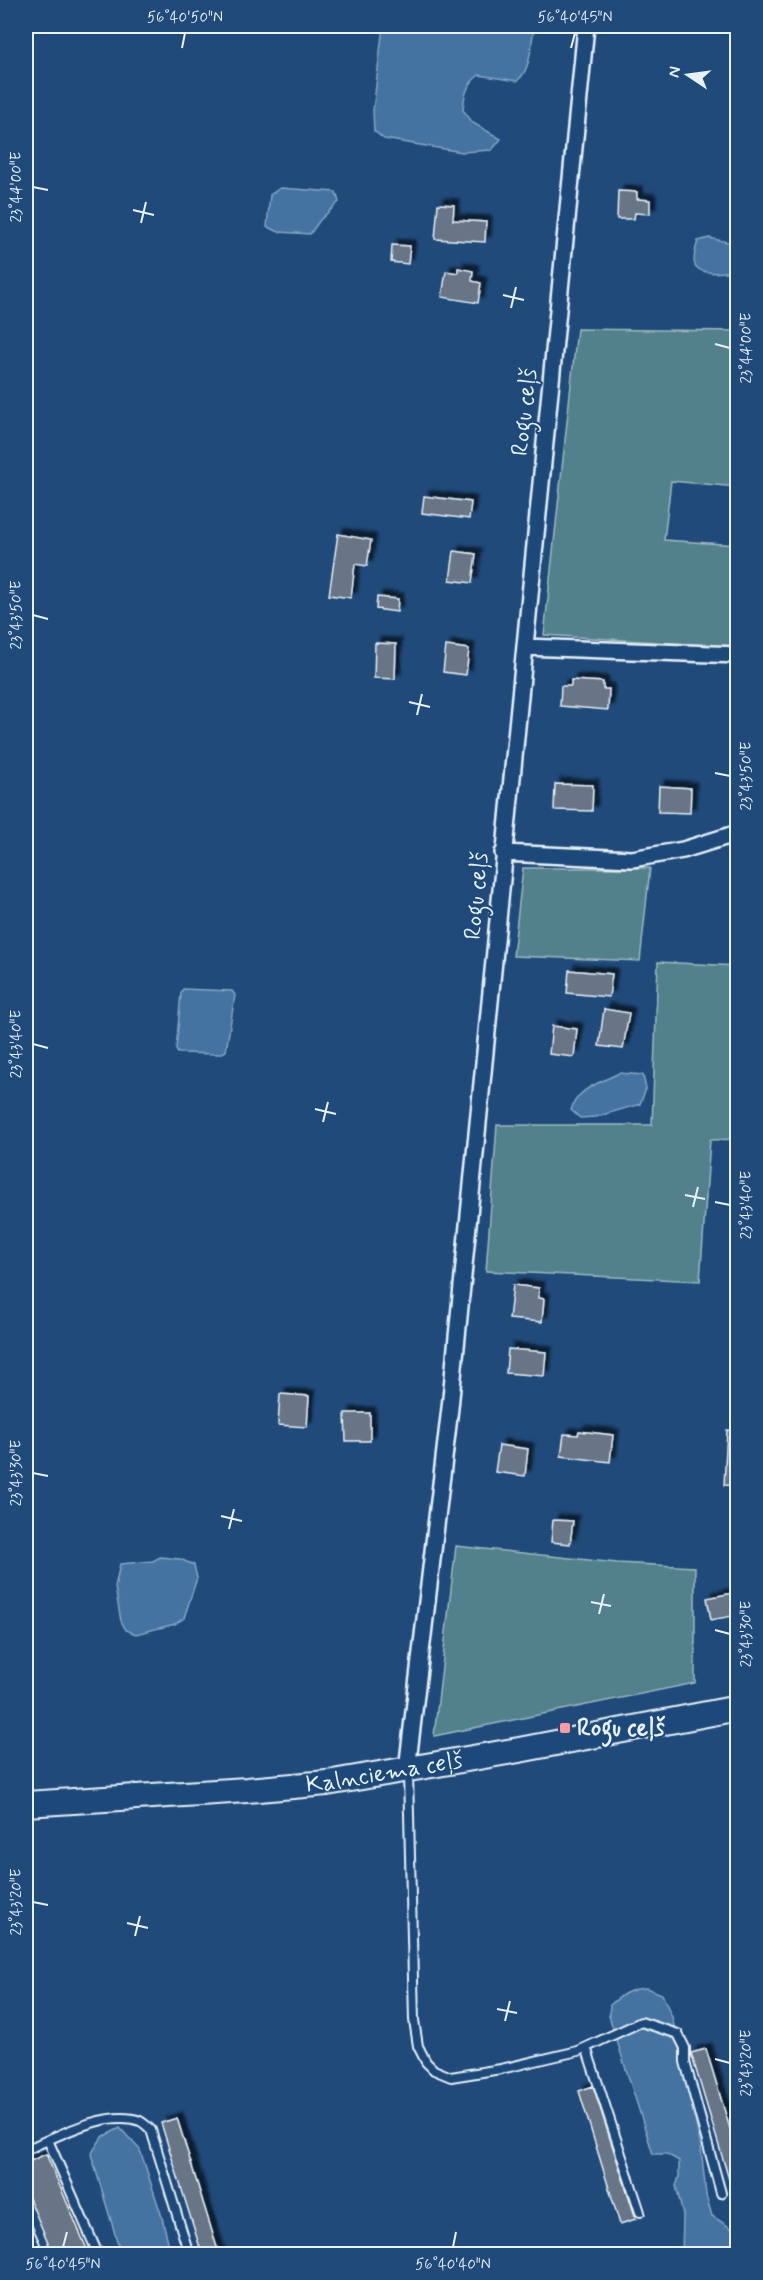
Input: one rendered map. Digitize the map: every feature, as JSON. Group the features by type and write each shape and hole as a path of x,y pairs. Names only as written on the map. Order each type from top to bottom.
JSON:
{"main road":[{"name":"Kalnciema ceļš","path":"26,1804 327,1783 738,1708"}],"street":[{"name":"Rogu ceļš","path":"407,1770 450,1408 586,26"},
{"path":"525,647 738,656"},
{"path":"503,853 632,858 683,850 738,833"}],"lane":[{"path":"407,1770 410,1788 408,1827 414,2020 418,2046 426,2062 434,2070 451,2077 540,2061 578,2051 641,2022 678,2034 685,2048 685,2062 721,2193"},
{"path":"586,2048 640,2212"},
{"path":"26,2150 95,2122 122,2119 140,2121 151,2130 189,2254"},
{"path":"48,2140 98,2254"},
{"path":"26,2225 39,2254"}],"green space":[{"path":"577,329 737,331 737,487 671,481 664,540 737,545 737,647 544,635"},
{"path":"523,868 650,868 640,961 513,956"},
{"path":"658,962 737,966 737,1139 710,1140 700,1281 486,1271 497,1125 652,1125"},
{"path":"456,1546 617,1563 695,1567 695,1683 434,1736"}],"water":[{"path":"383,26 528,26 534,28 530,57 522,77 517,81 479,75 469,86 465,95 463,110 473,123 501,139 492,150 462,152 384,139 374,131 373,111"},
{"path":"280,188 336,192 339,202 320,220 310,234 279,232 267,227 270,195"},
{"path":"709,238 737,244 737,270 714,273 698,269 694,260 698,241"},
{"path":"183,989 232,991 235,995 226,1051 220,1054 178,1053 176,1050"},
{"path":"619,1073 643,1075 646,1089 640,1104 596,1117 580,1118 571,1110 578,1096 584,1091"},
{"path":"160,1557 180,1559 194,1565 197,1578 184,1618 175,1624 136,1634 126,1630 121,1621 115,1587 120,1564 153,1561"},
{"path":"646,1988 662,1994 672,2017 701,2147 706,2195 712,2216 731,2228 737,2226 737,2254 682,2254 683,2215 676,2186 679,2177 679,2161 667,2154 653,2154 609,2016 610,2005 619,1998 631,1991"},
{"path":"120,2128 140,2150 162,2217 171,2254 121,2254 91,2154 102,2137"}],"building":[{"path":"618,191 637,192 637,199 650,200 650,214 635,213 634,219 617,219"},
{"path":"438,204 454,205 453,220 486,222 485,242 435,239"},
{"path":"392,245 410,246 408,264 391,262"},
{"path":"458,268 473,271 472,281 481,283 478,303 442,297 446,271 458,273"},
{"path":"424,496 471,502 469,519 422,513"},
{"path":"338,534 371,540 367,566 355,564 351,598 329,595"},
{"path":"454,551 476,554 472,583 450,580"},
{"path":"377,597 398,599 397,612 376,609"},
{"path":"375,643 396,644 395,679 374,678"},
{"path":"446,646 469,649 466,675 443,672"},
{"path":"571,680 603,682 603,689 609,689 608,710 560,706 561,686 571,686"},
{"path":"555,784 593,785 592,811 554,810"},
{"path":"659,786 691,788 690,813 658,812"},
{"path":"569,970 612,974 609,997 567,993"},
{"path":"604,1009 629,1013 623,1049 599,1046"},
{"path":"552,1026 577,1029 574,1057 549,1054"},
{"path":"513,1285 539,1288 538,1298 544,1299 542,1322 509,1319"},
{"path":"508,1349 546,1352 544,1376 506,1373"},
{"path":"280,1394 309,1396 307,1427 278,1425"},
{"path":"345,1413 370,1413 370,1441 346,1441"},
{"path":"727,1430 738,1431 738,1486 724,1485"},
{"path":"579,1431 613,1435 610,1462 561,1456 564,1434 578,1435"},
{"path":"499,1445 528,1449 525,1476 495,1472"},
{"path":"553,1520 573,1521 570,1544 551,1542"},
{"path":"738,1592 738,1615 711,1620 707,1598"},
{"path":"706,2049 738,2155 738,2196 734,2196 691,2053"},
{"path":"593,2086 636,2219 620,2224 579,2091"},
{"path":"177,2118 219,2254 202,2254 161,2123"},
{"path":"46,2154 89,2254 53,2254 26,2191 26,2163"}],"place":[{"name":"Rogu ceļš","path":"565,1728"}]}
